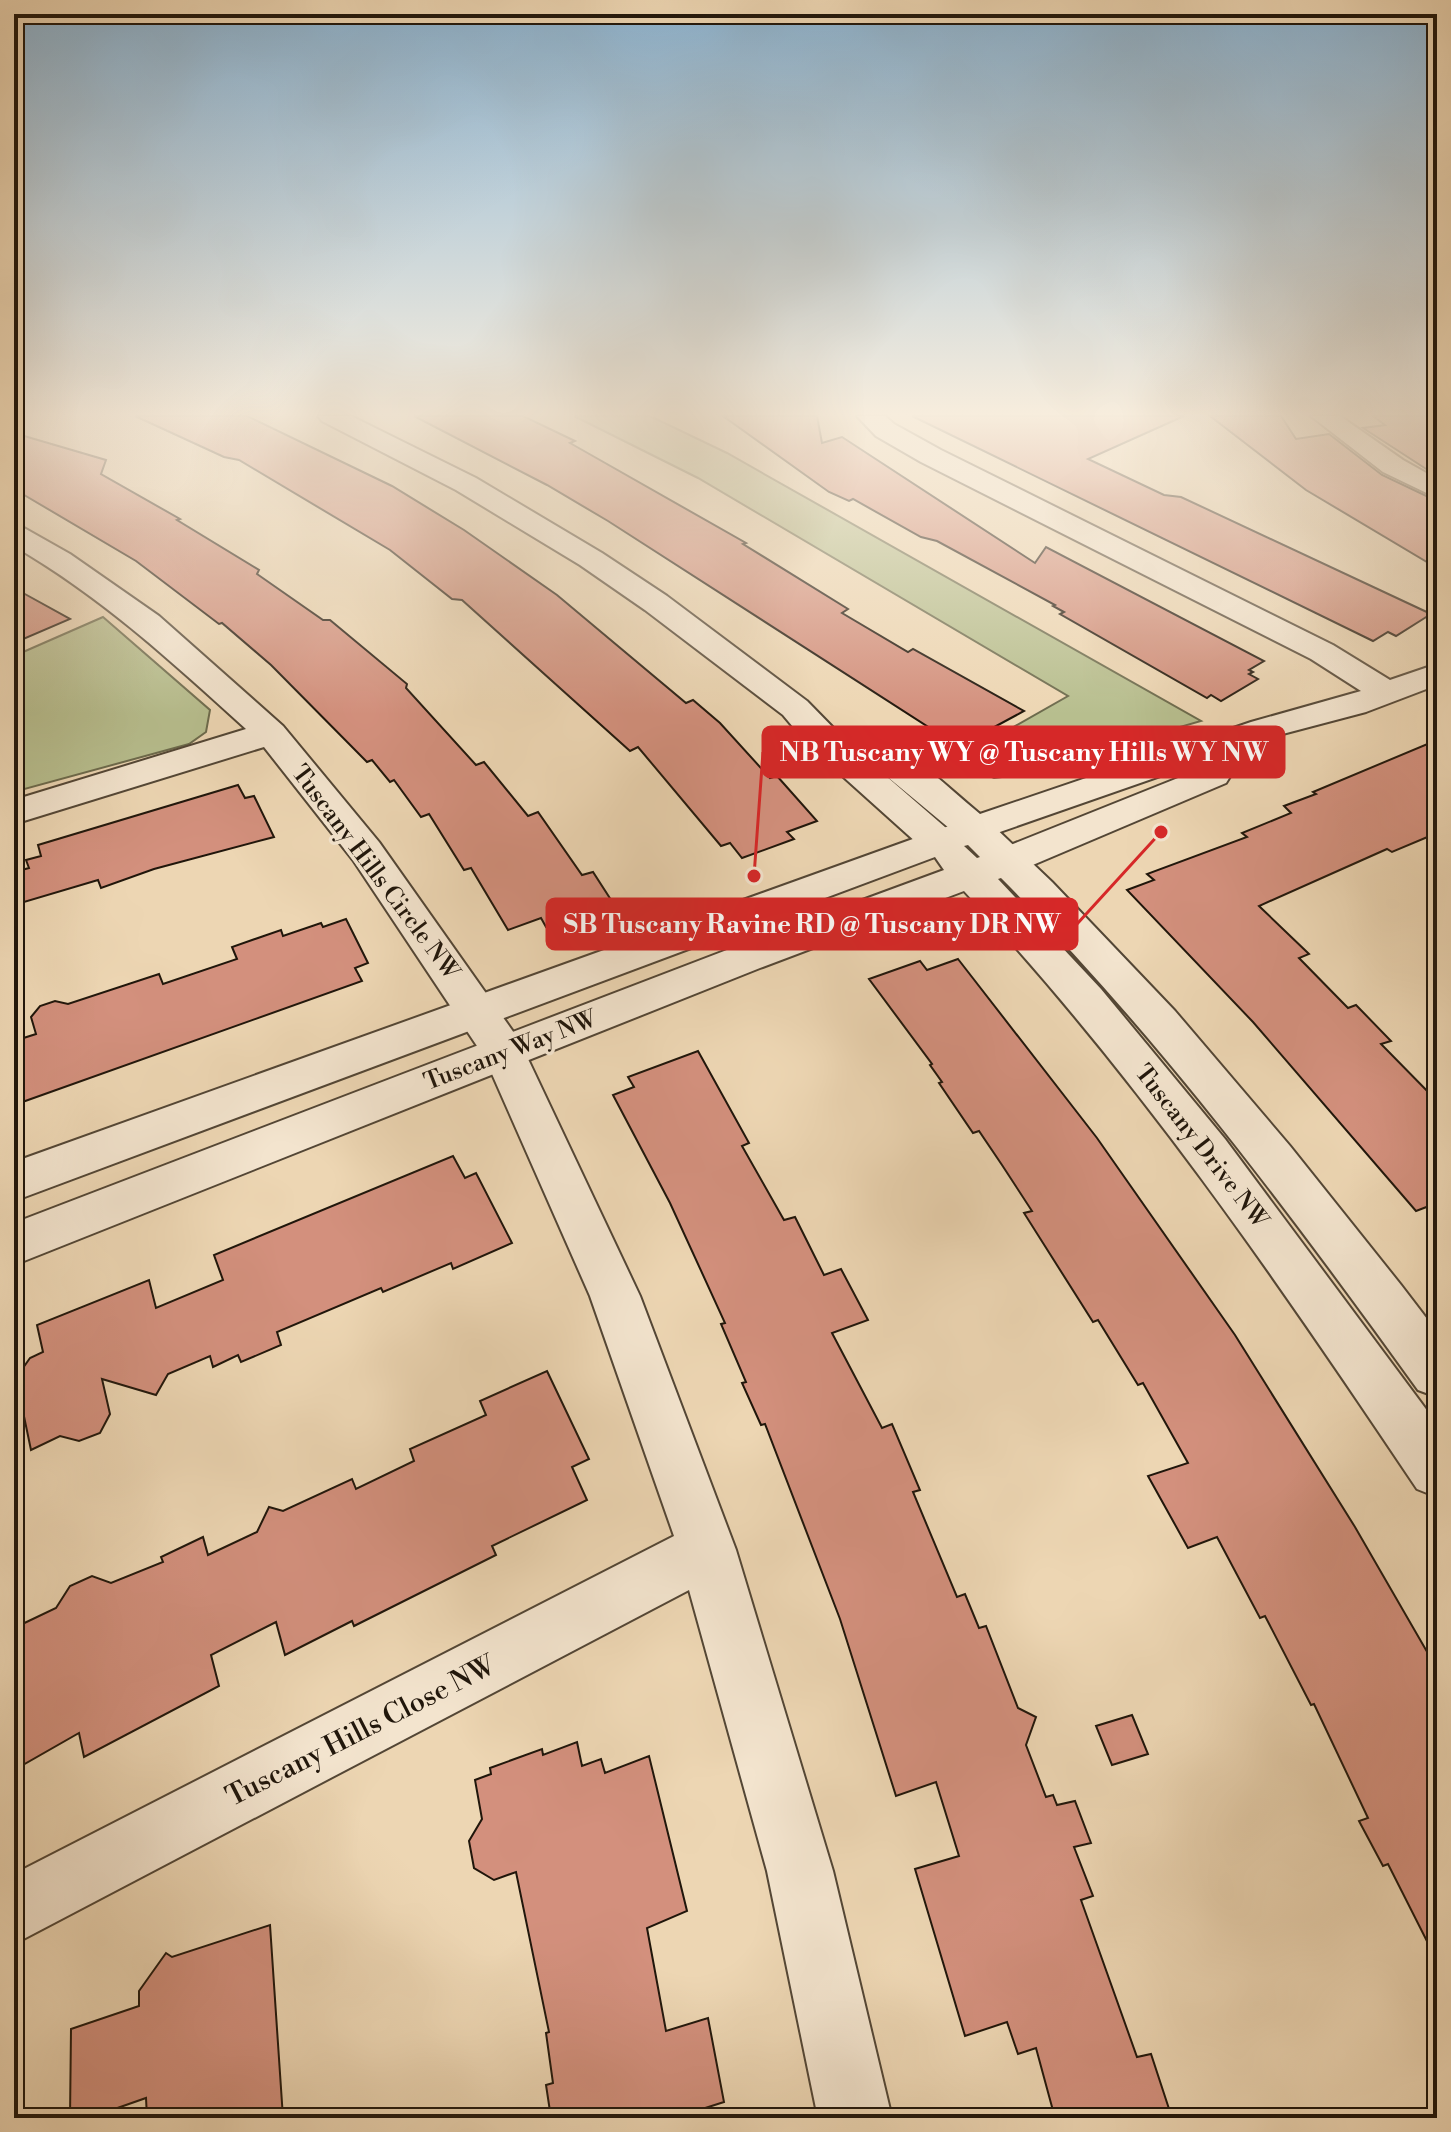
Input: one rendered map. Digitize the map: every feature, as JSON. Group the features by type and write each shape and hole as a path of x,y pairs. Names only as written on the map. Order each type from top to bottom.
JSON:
{"street":[{"path":"518,515 591,559 690,628 795,708 821,739 973,851"},
{"path":"1050,515 1322,652 1388,693"},
{"name":"Tuscany Hills Circle NW","path":"14,534 59,560 148,623 271,733 366,851 491,1032"},
{"name":"Tuscany Way NW","path":"14,1182 491,1032 973,851 1285,745 1354,705 1437,674"},
{"path":"14,812 271,733"},
{"name":"Tuscany Drive NW","path":"973,851 1117,974 1194,1061 1295,1186 1437,1373"},
{"name":"Tuscany Drive NW","path":"973,851 1071,983 1212,1156 1332,1318 1437,1470"},
{"path":"491,1032 615,1296 707,1550 800,1871 855,2118"},
{"name":"Tuscany Way NW","path":"14,1244 491,1032"},
{"name":"Tuscany Hills Close NW","path":"14,1910 707,1550"}],"green space":[{"path":"762,515 838,515 1201,721 1010,776 994,778 954,761 1068,696"},
{"path":"103,617 210,710 206,732 189,744 21,790 14,783 14,656"}],"building":[{"path":"59,515 174,515 259,570 257,574 323,620 330,620 407,684 406,688 476,765 484,762 528,816 538,812 582,875 593,872 613,903 546,927 541,918 508,930 471,868 464,870 429,814 421,817 394,780 390,782 372,760 367,762 271,665 222,623 219,624 136,561"},
{"path":"332,515 440,515 464,530 557,595 686,703 693,700 720,723 770,778 777,776 817,821 787,832 794,839 742,858 730,843 721,846 638,747 630,751 462,600 452,599 390,550"},
{"path":"599,515 698,515 848,609 842,613 908,652 913,649 1024,711 974,738 960,728 944,737"},
{"path":"883,515 962,515 1035,563 1046,547 1264,661 1249,670 1253,672 1249,674 1258,679 1221,701 1211,695 1207,698 1060,614 1064,612 1055,605 937,541 921,537"},
{"path":"1116,515 1221,515 1431,614 1396,636 1388,632 1373,641"},
{"path":"1349,515 1437,515 1437,568"},
{"path":"14,588 70,619 14,643"},
{"path":"1437,740 1437,833 1392,852 1387,849 1259,906 1309,954 1299,958 1348,1008 1356,1005 1391,1041 1381,1044 1437,1101 1437,1203 1416,1211 1253,1022 1127,890 1154,880 1147,874 1247,837 1242,833 1291,813 1284,806"},
{"path":"238,785 245,798 254,796 274,837 154,869 101,888 98,880 14,905 14,872 29,868 26,860 41,856 38,845"},
{"path":"346,919 368,963 355,968 362,981 14,1105 14,1041 36,1034 31,1017 40,1006 55,1001 68,1004 159,974 163,984 237,959 232,947 281,930 283,936 321,923 323,927"},
{"path":"958,959 1097,1138 1235,1335 1355,1527 1437,1669 1437,1961 1388,1864 1383,1866 1359,1821 1368,1818 1314,1704 1311,1705 1265,1616 1260,1618 1217,1537 1188,1548 1148,1476 1188,1463 1143,1383 1138,1385 1098,1320 1093,1322 1024,1213 1032,1211 1002,1165 979,1131 973,1133 939,1083 942,1082 932,1064 869,979 920,961 927,970"},
{"path":"698,1051 749,1143 742,1146 784,1220 795,1217 824,1275 841,1269 868,1320 832,1333 882,1428 892,1424 920,1490 913,1492 957,1597 965,1594 979,1628 986,1626 1018,1708 1036,1717 1026,1745 1046,1797 1053,1795 1057,1805 1075,1801 1091,1843 1074,1847 1093,1896 1081,1900 1137,2057 1151,2054 1172,2118 1055,2118 1036,2048 1018,2054 1007,2022 965,2036 915,1869 959,1856 936,1782 896,1796 840,1619 765,1424 761,1425 742,1383 746,1382 721,1324 725,1323 670,1203 613,1095 634,1087 628,1077"},
{"path":"453,1156 465,1178 476,1173 512,1243 453,1269 451,1263 383,1292 381,1288 277,1332 281,1345 241,1362 238,1355 213,1367 210,1356 168,1374 156,1395 102,1379 110,1414 100,1433 79,1441 60,1436 31,1450 16,1378 30,1358 43,1352 37,1325 149,1280 156,1308 223,1280 214,1255"},
{"path":"547,1371 589,1459 572,1467 587,1500 492,1546 496,1555 354,1626 352,1621 285,1655 276,1622 211,1655 219,1686 84,1757 79,1733 14,1770 14,1628 56,1608 70,1586 92,1576 111,1583 163,1562 161,1557 203,1537 208,1555 257,1532 269,1507 283,1511 352,1479 356,1489 414,1461 410,1449 486,1415 480,1401"},
{"path":"1132,1715 1148,1754 1112,1765 1096,1726"},
{"path":"577,1742 582,1766 601,1759 605,1773 649,1756 687,1911 647,1928 666,2031 708,2018 724,2102 674,2118 551,2118 546,2085 553,2083 546,2033 549,2032 516,1872 494,1880 474,1868 469,1841 482,1819 475,1780 491,1774 490,1768 542,1749 543,1755"},
{"path":"270,1925 283,2118 147,2118 146,2098 89,2118 70,2118 71,2029 139,2006 139,1991 166,1953 172,1957"}],"place":[{"name":"SB Tuscany Ravine RD @ Tuscany DR NW","path":"1161,832"},
{"name":"NB Tuscany WY @ Tuscany Hills WY NW","path":"754,876"}]}
